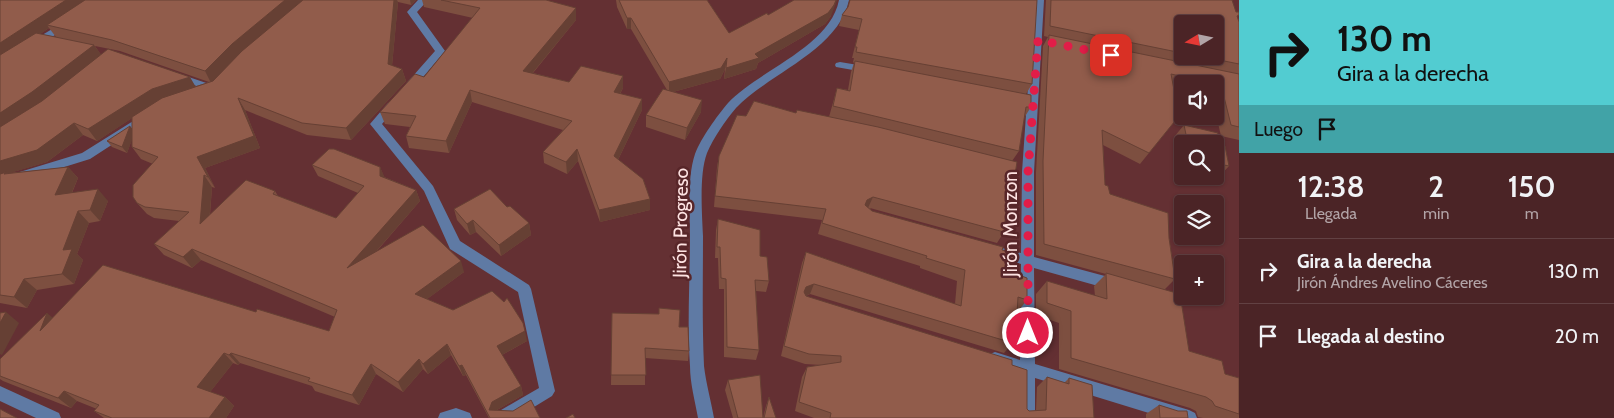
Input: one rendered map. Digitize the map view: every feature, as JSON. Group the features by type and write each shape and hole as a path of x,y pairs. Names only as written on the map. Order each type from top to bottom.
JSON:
{"street":[{"path":"423,0 412,12 440,51 376,124 428,189 455,245 524,289 548,391 502,418"},
{"name":"Jirón Progreso","path":"706,418 697,367 696,188 701,154 720,121 733,105 757,85 790,64 833,27 842,10 844,0"},
{"name":"Jirón Monzon","path":"1027,418 1028,261 1024,171 1029,101 1043,41 1039,0"},
{"path":"21,54 79,15"},
{"path":"42,39 61,43"},
{"path":"840,65 879,72"},
{"path":"169,74 217,86 198,94"},
{"path":"0,184 86,156 157,110"},
{"path":"981,247 1133,289"},
{"path":"980,355 1189,418"},
{"path":"0,393 53,418"},
{"path":"446,418 456,415 464,418"}],"building":[{"path":"0,0 66,0 0,43"},
{"path":"85,0 285,0 232,44 205,71 112,40 47,25"},
{"path":"303,0 394,0 388,64 402,69 346,128 302,123 238,98 254,136 197,157 208,177 204,175 200,224 246,180 275,191 273,194 336,218 364,186 312,165 329,149 334,149 380,167 380,176 416,190 347,268 423,225 461,261 415,294 453,310 492,291 504,302 507,298 523,323 525,331 497,346 521,386 492,402 489,410 513,411 531,400 540,418 490,418 462,365 459,366 447,344 423,364 419,359 398,382 371,364 352,395 308,381 310,378 231,353 229,355 224,353 197,387 225,397 209,418 112,418 94,411 99,405 64,391 58,398 0,376 0,359 47,313 40,331 103,265 256,312 257,309 329,331 337,310 192,249 183,257 154,244 189,212 145,207 137,203 133,197 133,185 158,157 132,147 132,117 162,98 213,81 242,51"},
{"path":"441,0 546,0 576,8 523,71 569,82 581,66 623,76 614,92 642,99 614,156 643,179 650,199 599,210 577,149 566,162 543,152 572,121 470,90 446,141 406,136 416,116 380,112 415,74 424,77 480,8"},
{"path":"619,0 707,0 729,33 767,13 768,15 794,0 836,0 828,13 755,54 759,58 726,68 727,58 721,68 669,82 631,18 627,18"},
{"path":"850,0 1037,0 1032,84 856,52 857,47 855,47 862,19 842,15 848,7"},
{"path":"1051,0 1232,0 1236,12 1239,12 1237,16 1239,22 1239,64 1224,61 1224,15 1174,15 1174,51 1050,26"},
{"path":"36,33 94,45 32,92 0,113 0,55"},
{"path":"1049,35 1174,61 1174,65 1195,65 1239,74 1239,127 1231,125 1224,97 1224,75 1171,74 1174,90 1174,122 1149,153 1102,130 1105,185 1108,186 1110,194 1168,213 1174,279 1044,244 1043,161"},
{"path":"108,49 190,77 152,89 88,129 74,123 37,150 0,161 0,127 42,101"},
{"path":"855,61 1031,95 1031,107 1026,107 1019,151 833,106 837,88 850,91"},
{"path":"663,89 702,100 687,128 646,115"},
{"path":"754,101 796,113 797,110 878,127 1017,162 1009,212 1006,211 1004,232 873,197 867,200 865,205 872,211 1003,247 1002,250 1014,253 1013,273 1027,278 1027,300 1018,297 1017,315 1014,315 1013,343 814,284 806,287 804,292 806,296 1012,360 1012,365 1027,370 1027,409 1029,411 1046,410 1047,377 1069,384 1069,378 1092,385 1094,418 830,418 831,413 799,402 807,367 841,362 841,356 809,354 784,346 806,252 961,306 965,270 822,223 826,209 715,196 719,156 737,115 746,116"},
{"path":"1184,125 1218,133 1217,135 1186,135"},
{"path":"130,126 122,147 107,141"},
{"path":"1224,146 1225,146 1229,166 1224,165"},
{"path":"68,167 55,195 98,189 90,210 78,211 63,250 72,249 62,274 24,279 14,297 0,295 0,174"},
{"path":"490,189 507,207 510,206 529,223 499,245 473,220 467,224 454,209"},
{"path":"718,219 760,230 760,256 767,257 769,281 755,280 759,350 727,347 726,279 721,278 720,247 717,247"},
{"path":"1106,273 1174,292 1174,305 1182,305 1189,351 1222,361 1225,374 1239,378 1239,414 1215,406 1206,397 1071,358 1071,311 1047,303 1047,281 1107,299"},
{"path":"659,308 680,310 679,327 688,327 689,351 645,348 646,375 611,375 612,313 659,314"},
{"path":"6,312 0,323 0,313"},
{"path":"760,375 763,418 738,418 728,380"},
{"path":"769,397 776,418 764,418"},
{"path":"1159,405 1178,411 1187,411 1188,418 1160,418"},
{"path":"0,409 17,418 0,418"},
{"path":"573,414 575,418 566,418"}],"route":[{"path":"1028,333 1028,172 1038,40 1111,55"}]}
